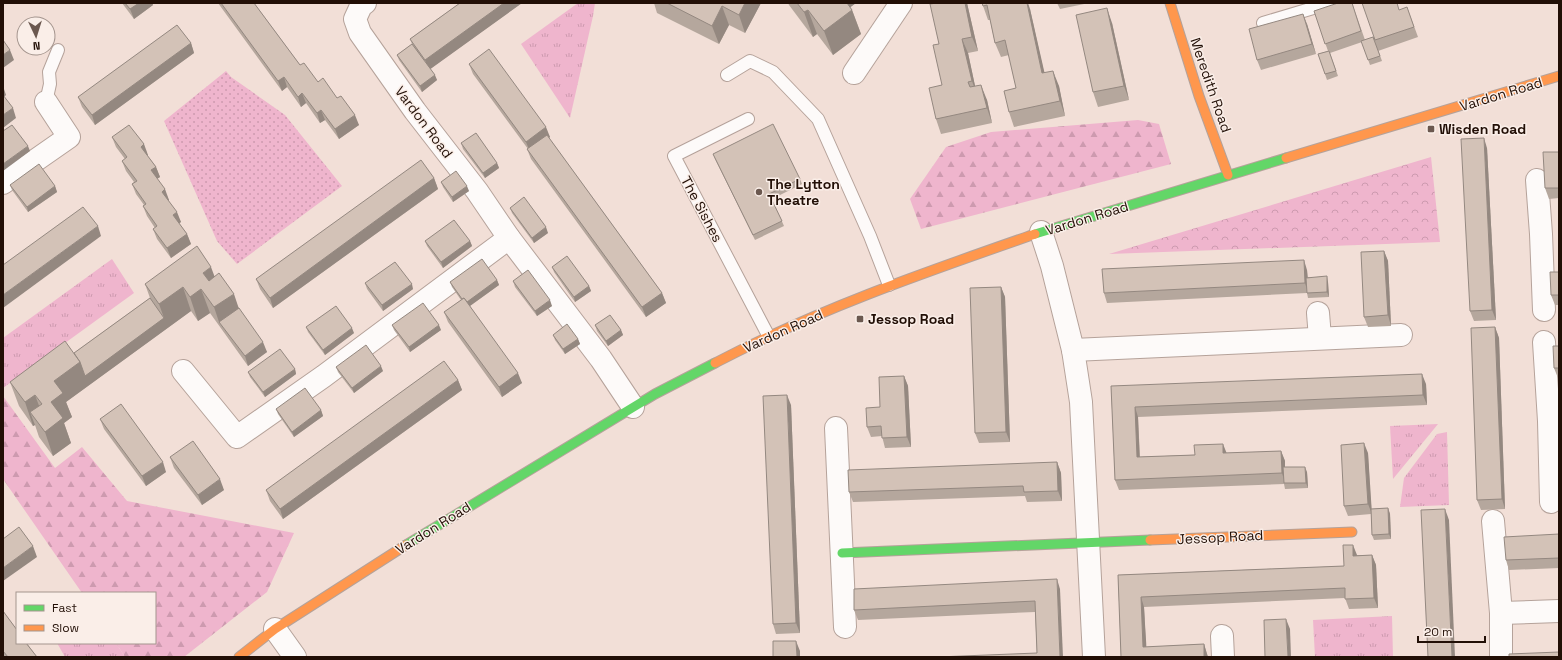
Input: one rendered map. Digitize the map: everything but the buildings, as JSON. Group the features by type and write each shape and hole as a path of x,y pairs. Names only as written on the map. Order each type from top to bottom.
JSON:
{"street":[{"name":"Vardon Road","path":"365,3 360,6 355,19 360,34 415,111 477,191 509,238 601,359 633,407"},
{"path":"854,73 901,3"},
{"name":"Meredith Road","path":"1170,3 1199,96 1228,175"},
{"name":"Vardon Road","path":"239,657 275,629 438,524 633,407 768,335 889,285 1041,232 1228,175 1494,97 1559,76"},
{"path":"3,183 69,136 46,102"},
{"path":"1537,180 1550,234 1544,310"},
{"path":"1041,232 1052,266 1073,350 1081,402 1094,657"},
{"path":"183,371 237,437 324,376 509,238"},
{"path":"1318,313 1320,338"},
{"path":"1073,350 1401,335"},
{"path":"1544,342 1554,421 1551,502"},
{"path":"836,428 845,627"},
{"path":"1493,521 1501,613 1501,657"},
{"name":"Jessop Road","path":"842,553 1352,532"},
{"path":"1501,613 1559,611"},
{"path":"275,629 295,657"},
{"path":"1222,636 1223,657"}],"lane":[{"path":"1263,23 1330,3"},
{"path":"46,102 50,84 49,72 58,50"},
{"path":"727,76 750,61 774,72 818,119 870,236 889,285"},
{"name":"The Sishes","path":"748,119 674,156 768,335"}],"green space":[{"path":"578,3 595,3 570,118 521,44"},
{"path":"226,71 231,77 285,115 342,186 237,264 217,241 164,121"},
{"path":"1138,120 1159,124 1171,164 921,229 910,199 946,147 991,132"},
{"path":"1431,157 1440,242 1109,254"},
{"path":"112,259 134,293 3,388 3,338"},
{"path":"3,396 55,468 82,447 127,501 294,533 267,592 184,657 125,657 117,644 156,644 156,592 81,592 3,479"},
{"path":"1438,424 1393,479 1390,426"},
{"path":"1447,432 1449,505 1400,507 1404,478 1437,434"},
{"path":"1392,616 1393,657 1315,657 1313,620"},
{"path":"58,644 117,644 125,657 65,657"}],"traffic: fast":[{"path":"1035,234 1286,158"},
{"path":"406,545 655,394 715,363"},
{"path":"842,553 1150,540"}],"traffic: slow":[{"path":"1170,3 1199,96 1228,175"},
{"path":"1286,158 1559,76"},
{"path":"715,363 793,325 833,308 913,277 1035,234"},
{"path":"1150,540 1352,532"},
{"path":"239,657 275,629 406,545"}],"place":[{"name":"Wisden Road","path":"1431,129"},
{"name":"The Lytton Theatre","path":"759,192"},
{"name":"Jessop Road","path":"860,319"}]}
